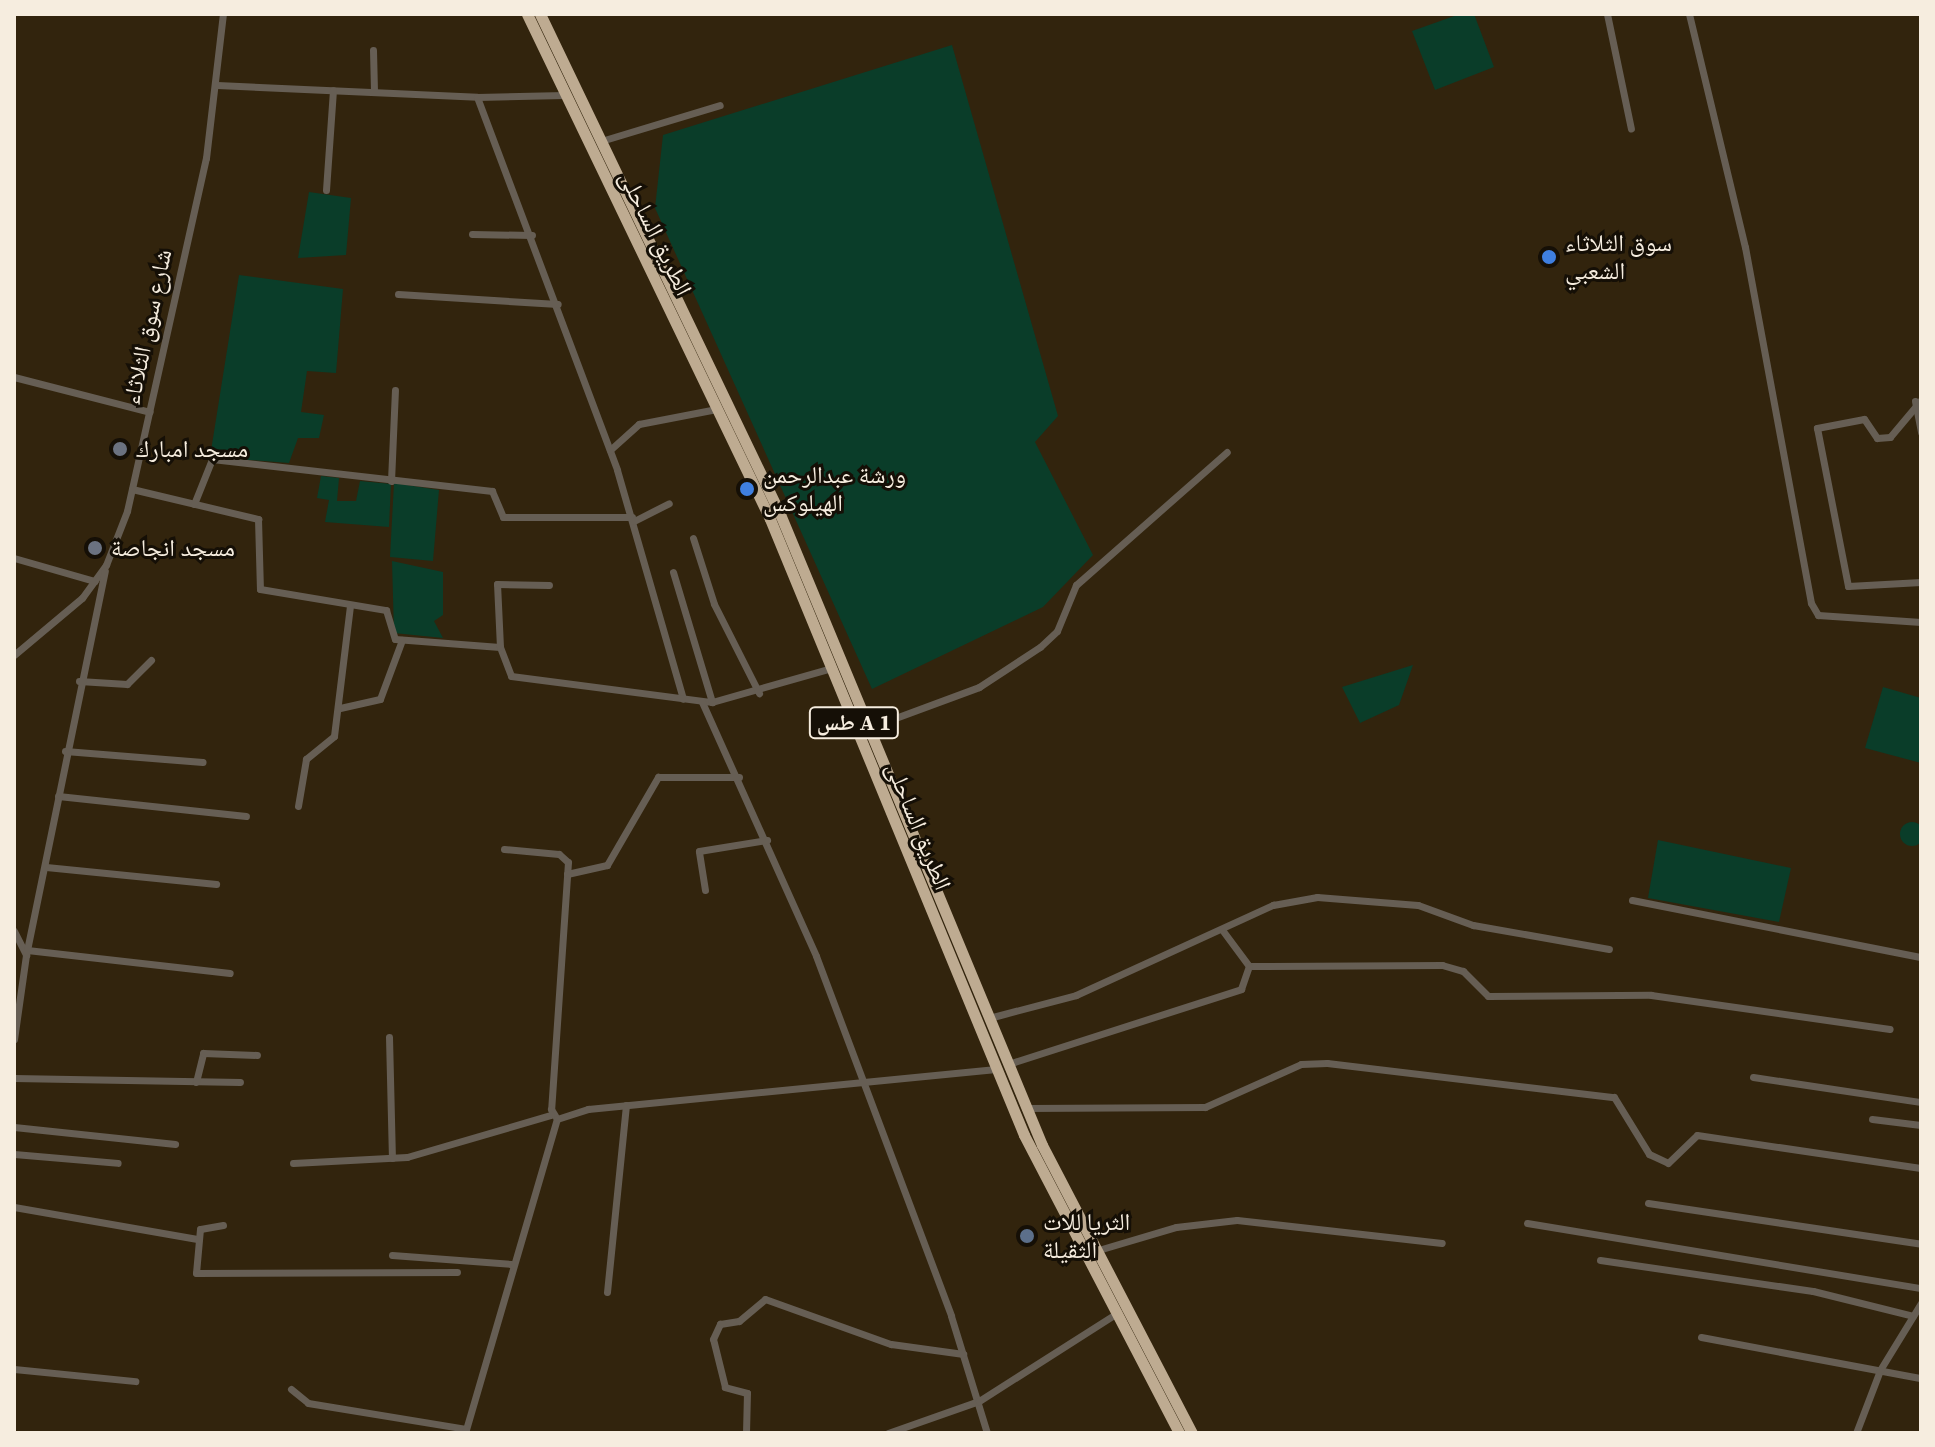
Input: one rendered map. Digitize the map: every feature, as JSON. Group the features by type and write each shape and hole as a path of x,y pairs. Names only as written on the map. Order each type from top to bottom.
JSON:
{"highway":[{"name":"الطريق الساحلى","path":"527,14 717,409 831,668 996,1069 1179,1433"},
{"name":"الطريق الساحلى","path":"540,14 780,514 1027,1108 1095,1251 1192,1433"},
{"path":"616,202 628,197"},
{"path":"940,935 953,929"}],"street":[{"name":"شارع سوق الثلاثاء","path":"14,655 95,581 106,565 132,489 217,85 223,14"},
{"path":"1607,14 1631,129"},
{"path":"1689,14 1745,247 1811,603 1818,615 1921,622"},
{"path":"373,50 374,91"},
{"path":"217,85 477,97 564,95"},
{"path":"326,190 333,90"},
{"path":"477,97 558,304 610,450 633,519 683,699"},
{"path":"601,141 720,105"},
{"path":"472,234 532,235"},
{"path":"398,294 558,304"},
{"path":"14,377 150,412"},
{"path":"391,481 395,390"},
{"path":"1918,400 1921,432"},
{"path":"1918,400 1890,437 1877,438 1864,419 1817,428 1848,586 1921,582"},
{"path":"610,450 639,424 717,409"},
{"path":"871,727 979,687 1040,647 1057,631 1076,585 1227,452"},
{"path":"194,504 212,459 492,491 503,517 633,519 669,503"},
{"path":"132,489 258,519 260,589 386,610 392,637 402,640 500,647"},
{"path":"693,538 717,613 759,693"},
{"path":"14,558 95,581"},
{"path":"14,1039 26,953 46,867 65,751 106,565"},
{"path":"673,572 712,702"},
{"path":"549,585 497,584 500,647 511,676 712,702 759,693 831,668"},
{"path":"298,806 306,759 332,740 340,708 350,605"},
{"path":"340,708 380,699 402,640"},
{"path":"79,681 127,684 151,660"},
{"path":"702,702 767,840 863,1082 963,1354 987,1433"},
{"path":"65,751 203,762"},
{"path":"567,874 607,865 658,777 739,777"},
{"path":"58,796 246,816"},
{"path":"705,890 699,851 767,840"},
{"path":"291,1389 308,1403 465,1431 554,1117 567,874 563,855 504,849"},
{"path":"46,867 216,884"},
{"path":"989,1018 1076,995 1284,902 1349,897 1418,905 1473,925 1609,949"},
{"path":"1632,900 1921,957"},
{"path":"14,931 26,953"},
{"path":"1223,931 1249,966"},
{"path":"14,950 20,943"},
{"path":"26,953 230,973"},
{"path":"1249,966 1442,965 1463,971 1488,996 1651,995 1890,1029"},
{"path":"1008,1064 1241,989 1249,966"},
{"path":"389,1037 392,1158"},
{"path":"196,1082 203,1053 257,1055"},
{"path":"1027,1108 1205,1107 1318,1063 1614,1097 1649,1154 1668,1163 1697,1135 1921,1168"},
{"path":"293,1163 392,1158 554,1117 626,1105 996,1069"},
{"path":"1753,1077 1921,1102"},
{"path":"14,1078 240,1082"},
{"path":"607,1292 626,1105"},
{"path":"1872,1119 1921,1125"},
{"path":"14,1127 175,1144"},
{"path":"14,1154 118,1163"},
{"path":"1648,1203 1921,1244"},
{"path":"14,1207 197,1239"},
{"path":"1095,1251 1176,1227 1237,1220 1442,1243"},
{"path":"1527,1223 1921,1288"},
{"path":"223,1225 203,1227 197,1239 196,1273 457,1272"},
{"path":"392,1255 511,1264"},
{"path":"1600,1260 1813,1291 1913,1316"},
{"path":"746,1433 747,1393 725,1387 713,1339 715,1328 743,1319 759,1301 809,1310 891,1344 963,1354"},
{"path":"1856,1433 1880,1370 1921,1303"},
{"path":"888,1433 979,1401 1117,1313"},
{"path":"1701,1337 1921,1378"},
{"path":"14,1369 135,1381"}],"green space":[{"path":"1460,14 1474,14 1494,67 1435,90 1412,31"},
{"path":"952,45 1058,416 1035,442 1093,555 1043,607 872,689 655,208 663,135"},
{"path":"309,192 351,198 346,255 298,258"},
{"path":"239,275 343,289 336,373 307,371 301,412 324,415 319,438 298,438 289,463 210,457"},
{"path":"321,476 339,478 337,501 356,501 360,481 391,484 389,527 325,522 329,500 317,498"},
{"path":"394,483 439,490 433,561 390,557"},
{"path":"392,561 443,572 443,615 434,621 443,638 394,633"},
{"path":"1413,665 1399,705 1360,723 1342,687"},
{"path":"1883,687 1921,698 1921,763 1865,748"},
{"path":"1912,822 1920,826 1924,834 1920,842 1912,846 1904,842 1900,834 1904,826"},
{"path":"1658,840 1791,868 1779,922 1648,898"}],"place":[{"name":"سوق الثلاثاء الشعبي","path":"1549,257"},
{"name":"مسجد امبارك","path":"120,449"},
{"name":"ورشة عبدالرحمن الهيلوكس","path":"747,489"},
{"name":"مسجد انجاصة","path":"95,548"},
{"name":"الثريا للات الثقيلة","path":"1027,1236"}]}
